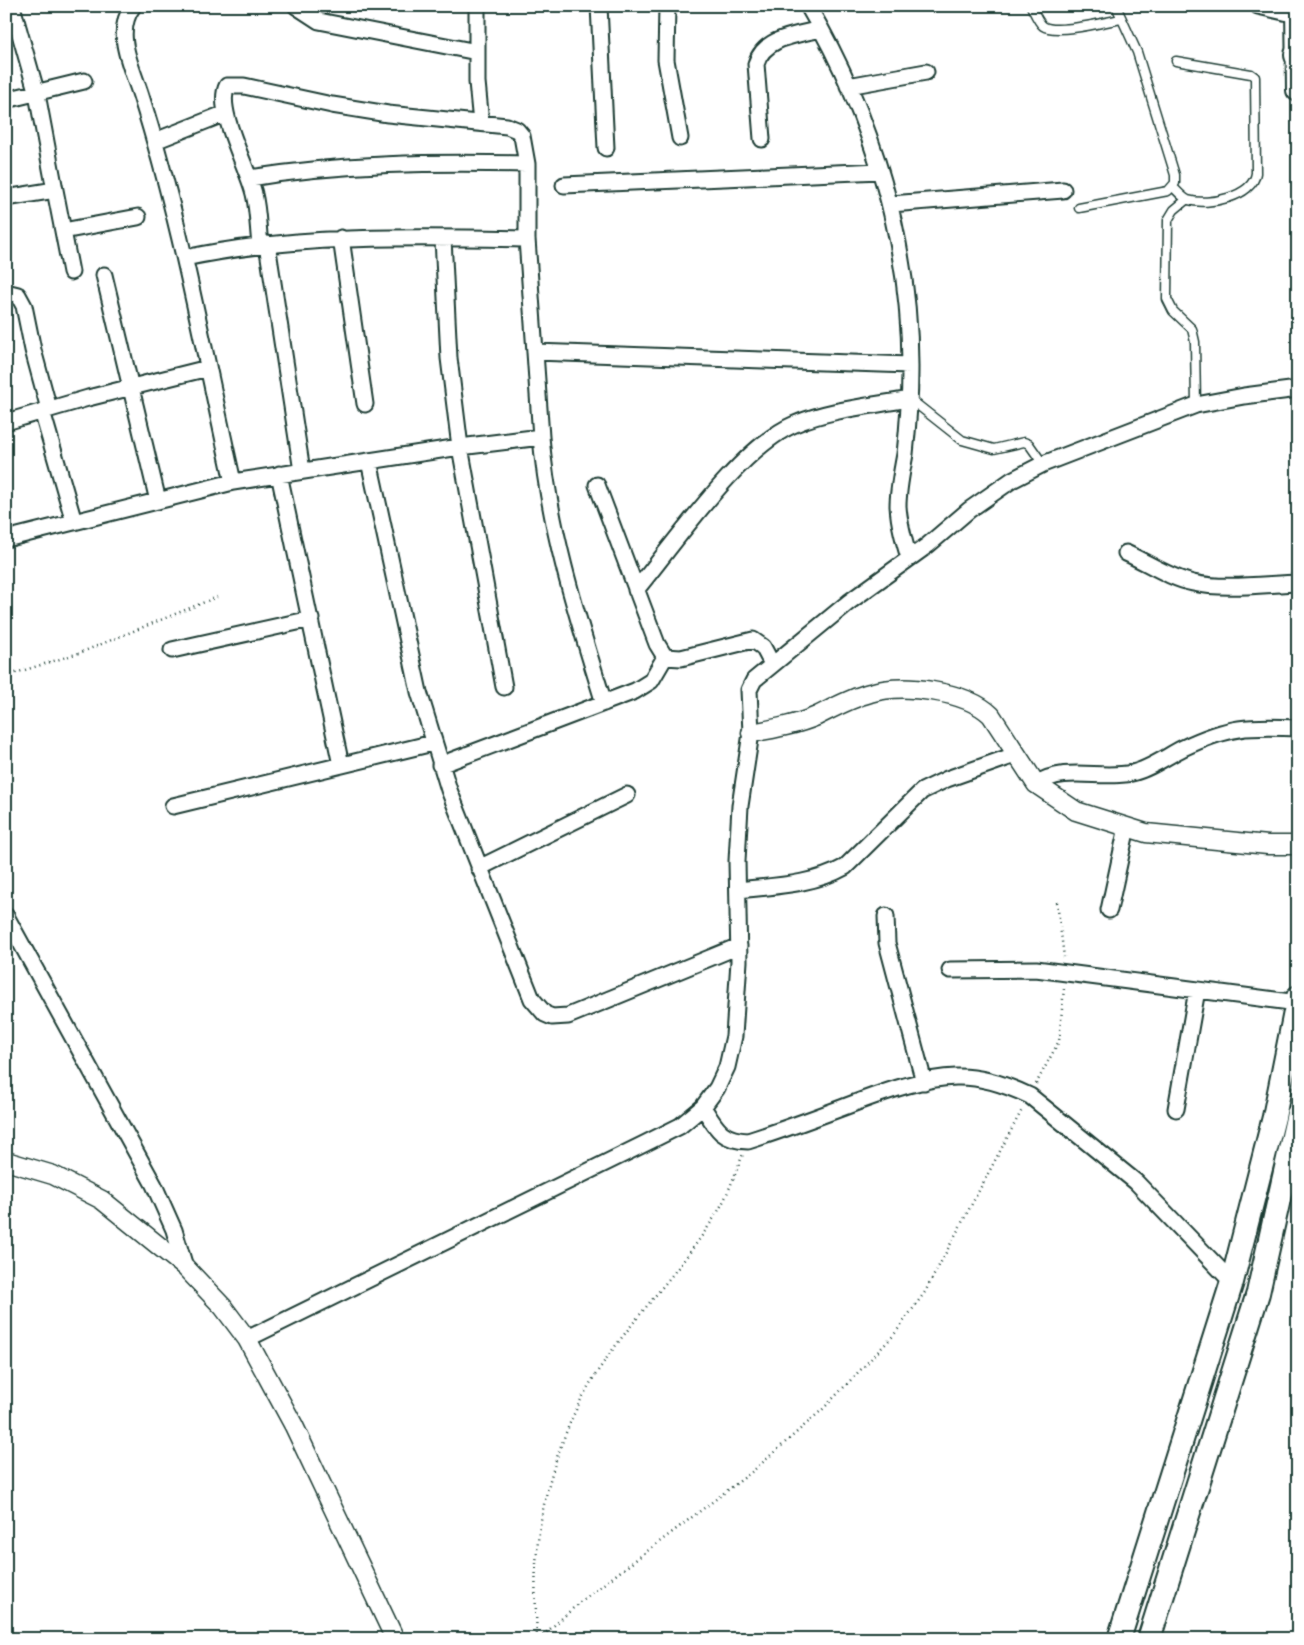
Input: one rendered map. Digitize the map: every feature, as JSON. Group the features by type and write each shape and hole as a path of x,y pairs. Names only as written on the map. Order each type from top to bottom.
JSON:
{"main road":[{"path":"1297,11 1298,90"},
{"path":"1119,1639 1232,1282 1274,1117 1297,1001"},
{"path":"1150,1639 1258,1294 1298,1114"}],"street":[{"path":"12,6 37,94 71,272"},
{"path":"133,6 123,24 123,36 155,141 185,258 233,482"},
{"path":"296,6 319,21 477,52"},
{"path":"477,6 477,52 481,123"},
{"path":"599,6 606,148"},
{"path":"667,6 666,60 680,138"},
{"path":"808,6 848,86 880,171 891,204 904,274 910,366 909,399 898,506 901,529 909,558"},
{"path":"1258,6 1297,11"},
{"path":"762,139 756,64 760,53 768,45 821,29"},
{"path":"848,86 926,72"},
{"path":"6,100 37,94 84,81"},
{"path":"302,470 264,244 254,196 250,178 226,113 224,92 227,86 234,85 388,114 507,126 516,130 522,136 525,144 527,164 528,239 545,478 553,523 570,593 604,703"},
{"path":"155,141 226,113"},
{"path":"250,178 339,166 455,162 527,164"},
{"path":"564,185 880,171"},
{"path":"6,198 55,190"},
{"path":"891,204 1063,190"},
{"path":"63,231 138,217"},
{"path":"185,258 264,244 341,238 528,239"},
{"path":"341,238 365,404"},
{"path":"443,238 449,358 460,447 504,687"},
{"path":"104,275 158,501"},
{"path":"6,292 18,295 24,306 46,410 74,522"},
{"path":"535,352 910,366"},
{"path":"6,422 131,386 208,368"},
{"path":"247,1339 680,1126 703,1107 717,1088 727,1067 734,1036 739,946 740,806 750,733 749,690 754,680 849,602 1012,480 1043,464 1196,405 1236,397 1298,389"},
{"path":"636,590 722,486 768,440 782,430 811,418 909,399"},
{"path":"6,539 233,482 302,470 541,437"},
{"path":"369,461 418,692 433,742 479,868 532,999 545,1014 552,1017 568,1016 739,946"},
{"path":"279,474 341,765"},
{"path":"597,485 656,644 665,657"},
{"path":"1126,552 1193,584 1298,583"},
{"path":"172,650 311,619"},
{"path":"665,657 681,658 753,640 763,647 772,664"},
{"path":"440,765 635,691 652,681 665,657"},
{"path":"750,733 798,723 839,704 872,692 892,689 957,695 982,707 991,715 1036,784 1051,796 1076,811 1146,832 1268,845 1298,845"},
{"path":"1036,784 1060,774 1079,773 1110,776 1136,772 1182,748 1225,730 1256,726 1298,728"},
{"path":"173,806 433,742"},
{"path":"738,890 801,883 833,874 845,867 922,791 947,779 1016,755"},
{"path":"479,868 627,795"},
{"path":"1108,910 1127,827"},
{"path":"6,916 154,1185 174,1230 185,1267"},
{"path":"886,916 887,943 924,1082"},
{"path":"950,970 1036,970 1297,1001"},
{"path":"1176,1110 1197,990"},
{"path":"703,1107 724,1136 735,1141 748,1141 886,1092 924,1082 956,1077 989,1081 1030,1096 1136,1182 1232,1282"},
{"path":"6,1161 53,1175 102,1200 185,1267 207,1288 247,1339 294,1426 395,1639"}],"lane":[{"path":"1031,6 1042,25 1048,28 1079,27 1121,19"},
{"path":"1079,208 1168,191 1173,187 1175,175 1156,106 1137,52 1116,6"},
{"path":"1173,187 1186,200 1197,201 1232,197 1240,194 1255,179 1255,77 1251,74 1176,61"},
{"path":"1186,200 1174,210 1168,220 1167,299 1173,311 1192,329 1195,342 1196,405"},
{"path":"909,399 962,440 994,449 1024,442 1029,444 1043,464"}],"path":[{"path":"6,676 82,652 217,597"},
{"path":"538,1639 580,1602 753,1471 823,1409 893,1336 924,1292 1059,1041 1066,973 1057,902"},
{"path":"538,1639 535,1586 537,1549 542,1516 560,1451 575,1413 594,1378 617,1344 682,1262 717,1212 748,1141"}]}
